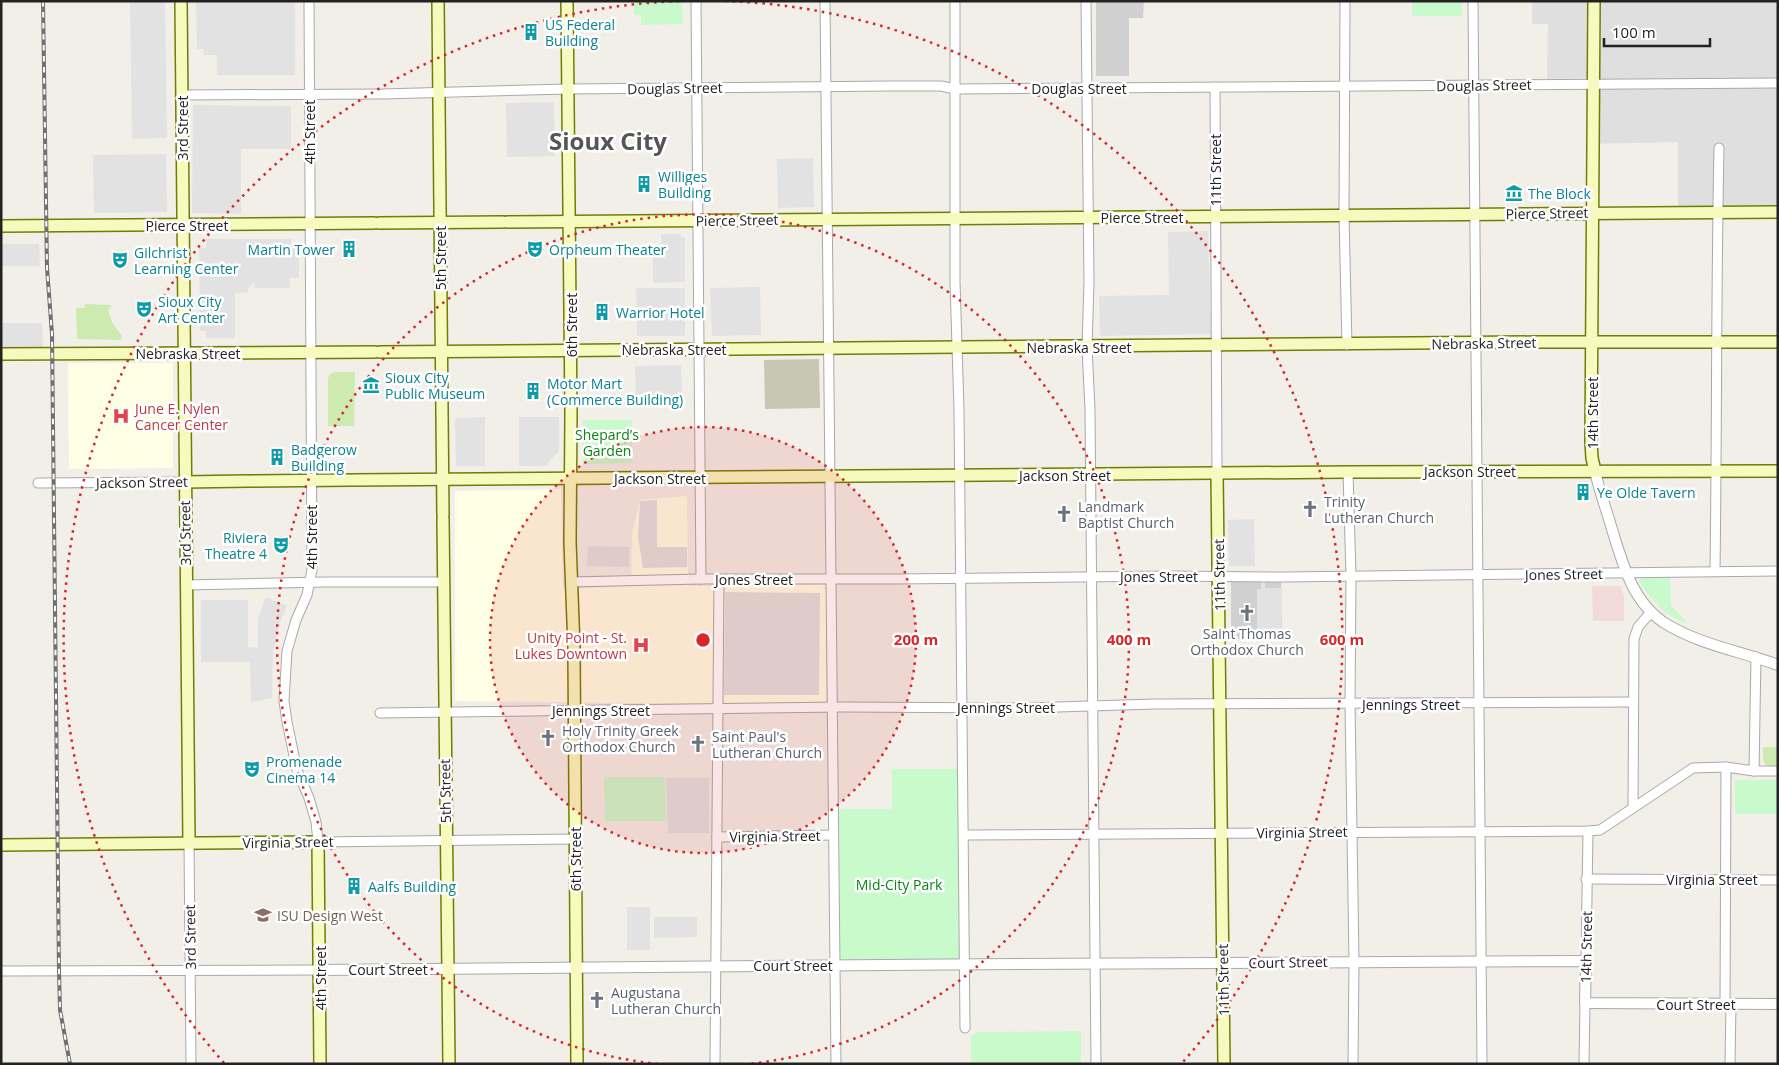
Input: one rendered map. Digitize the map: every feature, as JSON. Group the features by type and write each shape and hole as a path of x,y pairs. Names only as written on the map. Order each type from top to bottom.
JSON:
{"main road":[{"name":"3rd Street","path":"181,1 188,844"},
{"name":"5th Street","path":"438,1 449,1064"},
{"name":"6th Street","path":"567,1 577,1064"},
{"name":"14th Street","path":"1594,1 1591,442 1595,471"},
{"name":"Pierce Street","path":"1,226 1778,212"},
{"name":"Nebraska Street","path":"1,354 1778,342"},
{"name":"Jackson Street","path":"184,482 1778,470"},
{"name":"11th Street","path":"1217,474 1224,1064"},
{"name":"Virginia Street","path":"1,845 318,842"},
{"name":"4th Street","path":"318,842 320,1064"}],"street":[{"name":"4th Street","path":"309,1 312,570 308,595 293,629 286,651 284,701 297,770 314,814 318,842"},
{"path":"696,1 701,579"},
{"path":"825,1 836,1064"},
{"path":"955,1 956,347 960,476 965,1028"},
{"path":"1086,1 1087,346 1092,576 1096,1064"},
{"path":"1345,1 1344,215 1347,345"},
{"path":"1473,1 1482,1064"},
{"name":"Douglas Street","path":"182,95 309,95 568,89 941,86 955,89 1778,83"},
{"name":"11th Street","path":"1215,87 1217,474"},
{"path":"1715,571 1719,148"},
{"name":"14th Street","path":"1595,471 1626,574 1651,612"},
{"path":"1348,472 1351,576 1350,704 1354,961 1353,1064"},
{"name":"Jackson Street","path":"38,483 184,482"},
{"name":"Jones Street","path":"571,582 701,579 1778,572"},
{"path":"715,1064 719,579"},
{"path":"186,585 443,582"},
{"path":"1633,807 1634,639 1638,627 1651,612 1664,622 1695,638 1778,665"},
{"path":"1754,771 1756,657"},
{"name":"Jennings Street","path":"380,713 1092,707 1220,704 1633,702"},
{"path":"1726,767 1726,880 1730,1064"},
{"name":"Virginia Street","path":"964,834 1588,831 1600,830 1693,768 1726,767 1778,772"},
{"name":"14th Street","path":"1584,1064 1588,831"},
{"name":"Virginia Street","path":"717,837 833,834"},
{"name":"Virginia Street","path":"318,842 575,839"},
{"name":"3rd Street","path":"188,844 191,1064"},
{"name":"Virginia Street","path":"1586,879 1778,880"},
{"name":"Court Street","path":"1,971 1222,964 1480,960 1586,961"},
{"name":"Court Street","path":"1585,1003 1778,1004"}],"shaded area":[{"path":"130,1 165,1 167,138 132,139"},
{"path":"196,1 295,1 295,75 217,75 217,55 204,55 203,49 197,49"},
{"path":"1096,1 1144,1 1143,18 1129,18 1129,76 1096,76"},
{"path":"1532,1 1778,1 1778,206 1678,206 1678,142 1588,144 1590,78 1547,79 1548,24 1532,24"},
{"path":"554,102 555,156 507,157 506,103"},
{"path":"193,105 291,106 291,149 241,149 241,214 192,213"},
{"path":"166,154 167,212 94,213 93,155"},
{"path":"813,158 814,207 778,208 777,159"},
{"path":"1208,231 1211,334 1100,336 1099,296 1169,295 1168,232"},
{"path":"661,234 681,234 681,237 685,237 685,282 653,283 653,249 661,249"},
{"path":"206,239 291,239 291,246 299,246 299,278 290,278 290,288 255,288 254,282 248,289 248,292 235,293 235,338 206,338 206,331 200,331 199,248 206,248"},
{"path":"1,244 39,244 40,266 1,266"},
{"path":"760,287 761,335 712,336 710,288"},
{"path":"636,288 685,288 685,336 637,336"},
{"path":"1,323 42,323 43,348 1,349"},
{"path":"819,359 820,408 765,409 764,360"},
{"name":"June E. Nylen Cancer Center","path":"68,363 173,363 173,468 69,469"},
{"path":"681,365 682,400 670,400 670,406 636,407 635,366"},
{"path":"485,417 485,466 456,466 455,418"},
{"path":"519,417 559,417 559,452 548,462 548,466 519,466"},
{"name":"Unity Point - St. Lukes Downtown","path":"561,489 563,589 631,586 632,534 640,500 687,496 688,586 826,584 826,702 711,704 455,701 455,491"},
{"path":"657,500 657,547 687,547 687,567 643,568 638,536 640,501"},
{"path":"1254,519 1255,566 1229,566 1228,520"},
{"path":"588,546 629,547 629,567 587,566"},
{"path":"1231,582 1281,582 1282,639 1231,639"},
{"path":"1261,582 1265,582 1265,588 1282,588 1281,636 1257,636 1257,589 1261,589"},
{"path":"1592,586 1620,586 1624,596 1624,621 1593,621"},
{"path":"725,592 820,593 819,695 724,695"},
{"path":"266,597 287,606 279,625 273,653 272,698 251,702 250,662 201,662 201,600 248,600 248,647 258,648 258,618"},
{"path":"666,778 709,778 709,833 668,833"},
{"path":"627,907 650,907 650,950 627,950"},
{"path":"654,917 697,917 697,937 654,938"}],"green space":[{"path":"634,1 682,1 683,24 641,25 641,15 634,15"},
{"path":"1412,1 1462,1 1462,16 1412,16"},
{"path":"85,304 111,305 111,308 108,309 112,322 122,336 121,340 77,339 76,308 84,308"},
{"path":"334,372 355,372 354,426 328,426 328,379 329,375"},
{"name":"Shepard’s Garden","path":"583,420 632,420 632,463 583,464"},
{"path":"1642,578 1670,578 1671,605 1687,623 1665,612 1659,606 1639,581"},
{"path":"1763,747 1778,747 1778,767 1768,766 1764,762"},
{"name":"Mid-City Park","path":"892,769 958,769 959,959 840,959 839,809 892,809"},
{"path":"604,777 665,777 666,821 605,821"},
{"path":"1735,780 1778,780 1778,814 1735,814"},
{"path":"1081,1031 1081,1064 971,1064 971,1036 978,1032"}],"railway":[{"path":"43,1 47,268 52,334 59,971 60,1010 70,1064"}],"place":[{"name":"US Federal Building","path":"531,32"},
{"name":"Williges Building","path":"644,184"},
{"name":"The Block","path":"1514,193"},
{"name":"Martin Tower","path":"349,249"},
{"name":"Orpheum Theater","path":"535,249"},
{"name":"Gilchrist Learning Center","path":"120,260"},
{"name":"Sioux City Art Center","path":"144,309"},
{"name":"Warrior Hotel","path":"602,312"},
{"name":"Sioux City Public Museum","path":"371,385"},
{"name":"Motor Mart (Commerce Building)","path":"533,391"},
{"name":"June E. Nylen Cancer Center","path":"121,416"},
{"name":"Badgerow Building","path":"277,457"},
{"name":"Ye Olde Tavern","path":"1583,492"},
{"name":"Trinity Lutheran Church","path":"1310,509"},
{"name":"Landmark Baptist Church","path":"1064,514"},
{"name":"Riviera Theatre 4","path":"281,545"},
{"name":"Saint Thomas Orthodox Church","path":"1247,613"},
{"name":"Unity Point - St. Lukes Downtown","path":"641,645"},
{"name":"Holy Trinity Greek Orthodox Church","path":"548,738"},
{"name":"Saint Paul's Lutheran Church","path":"698,744"},
{"name":"Promenade Cinema 14","path":"252,769"},
{"name":"Aalfs Building","path":"354,886"},
{"name":"ISU Design West","path":"263,915"},
{"name":"Augustana Lutheran Church","path":"597,1000"}],"district":[{"name":"Sioux City","path":"608,140"}]}
